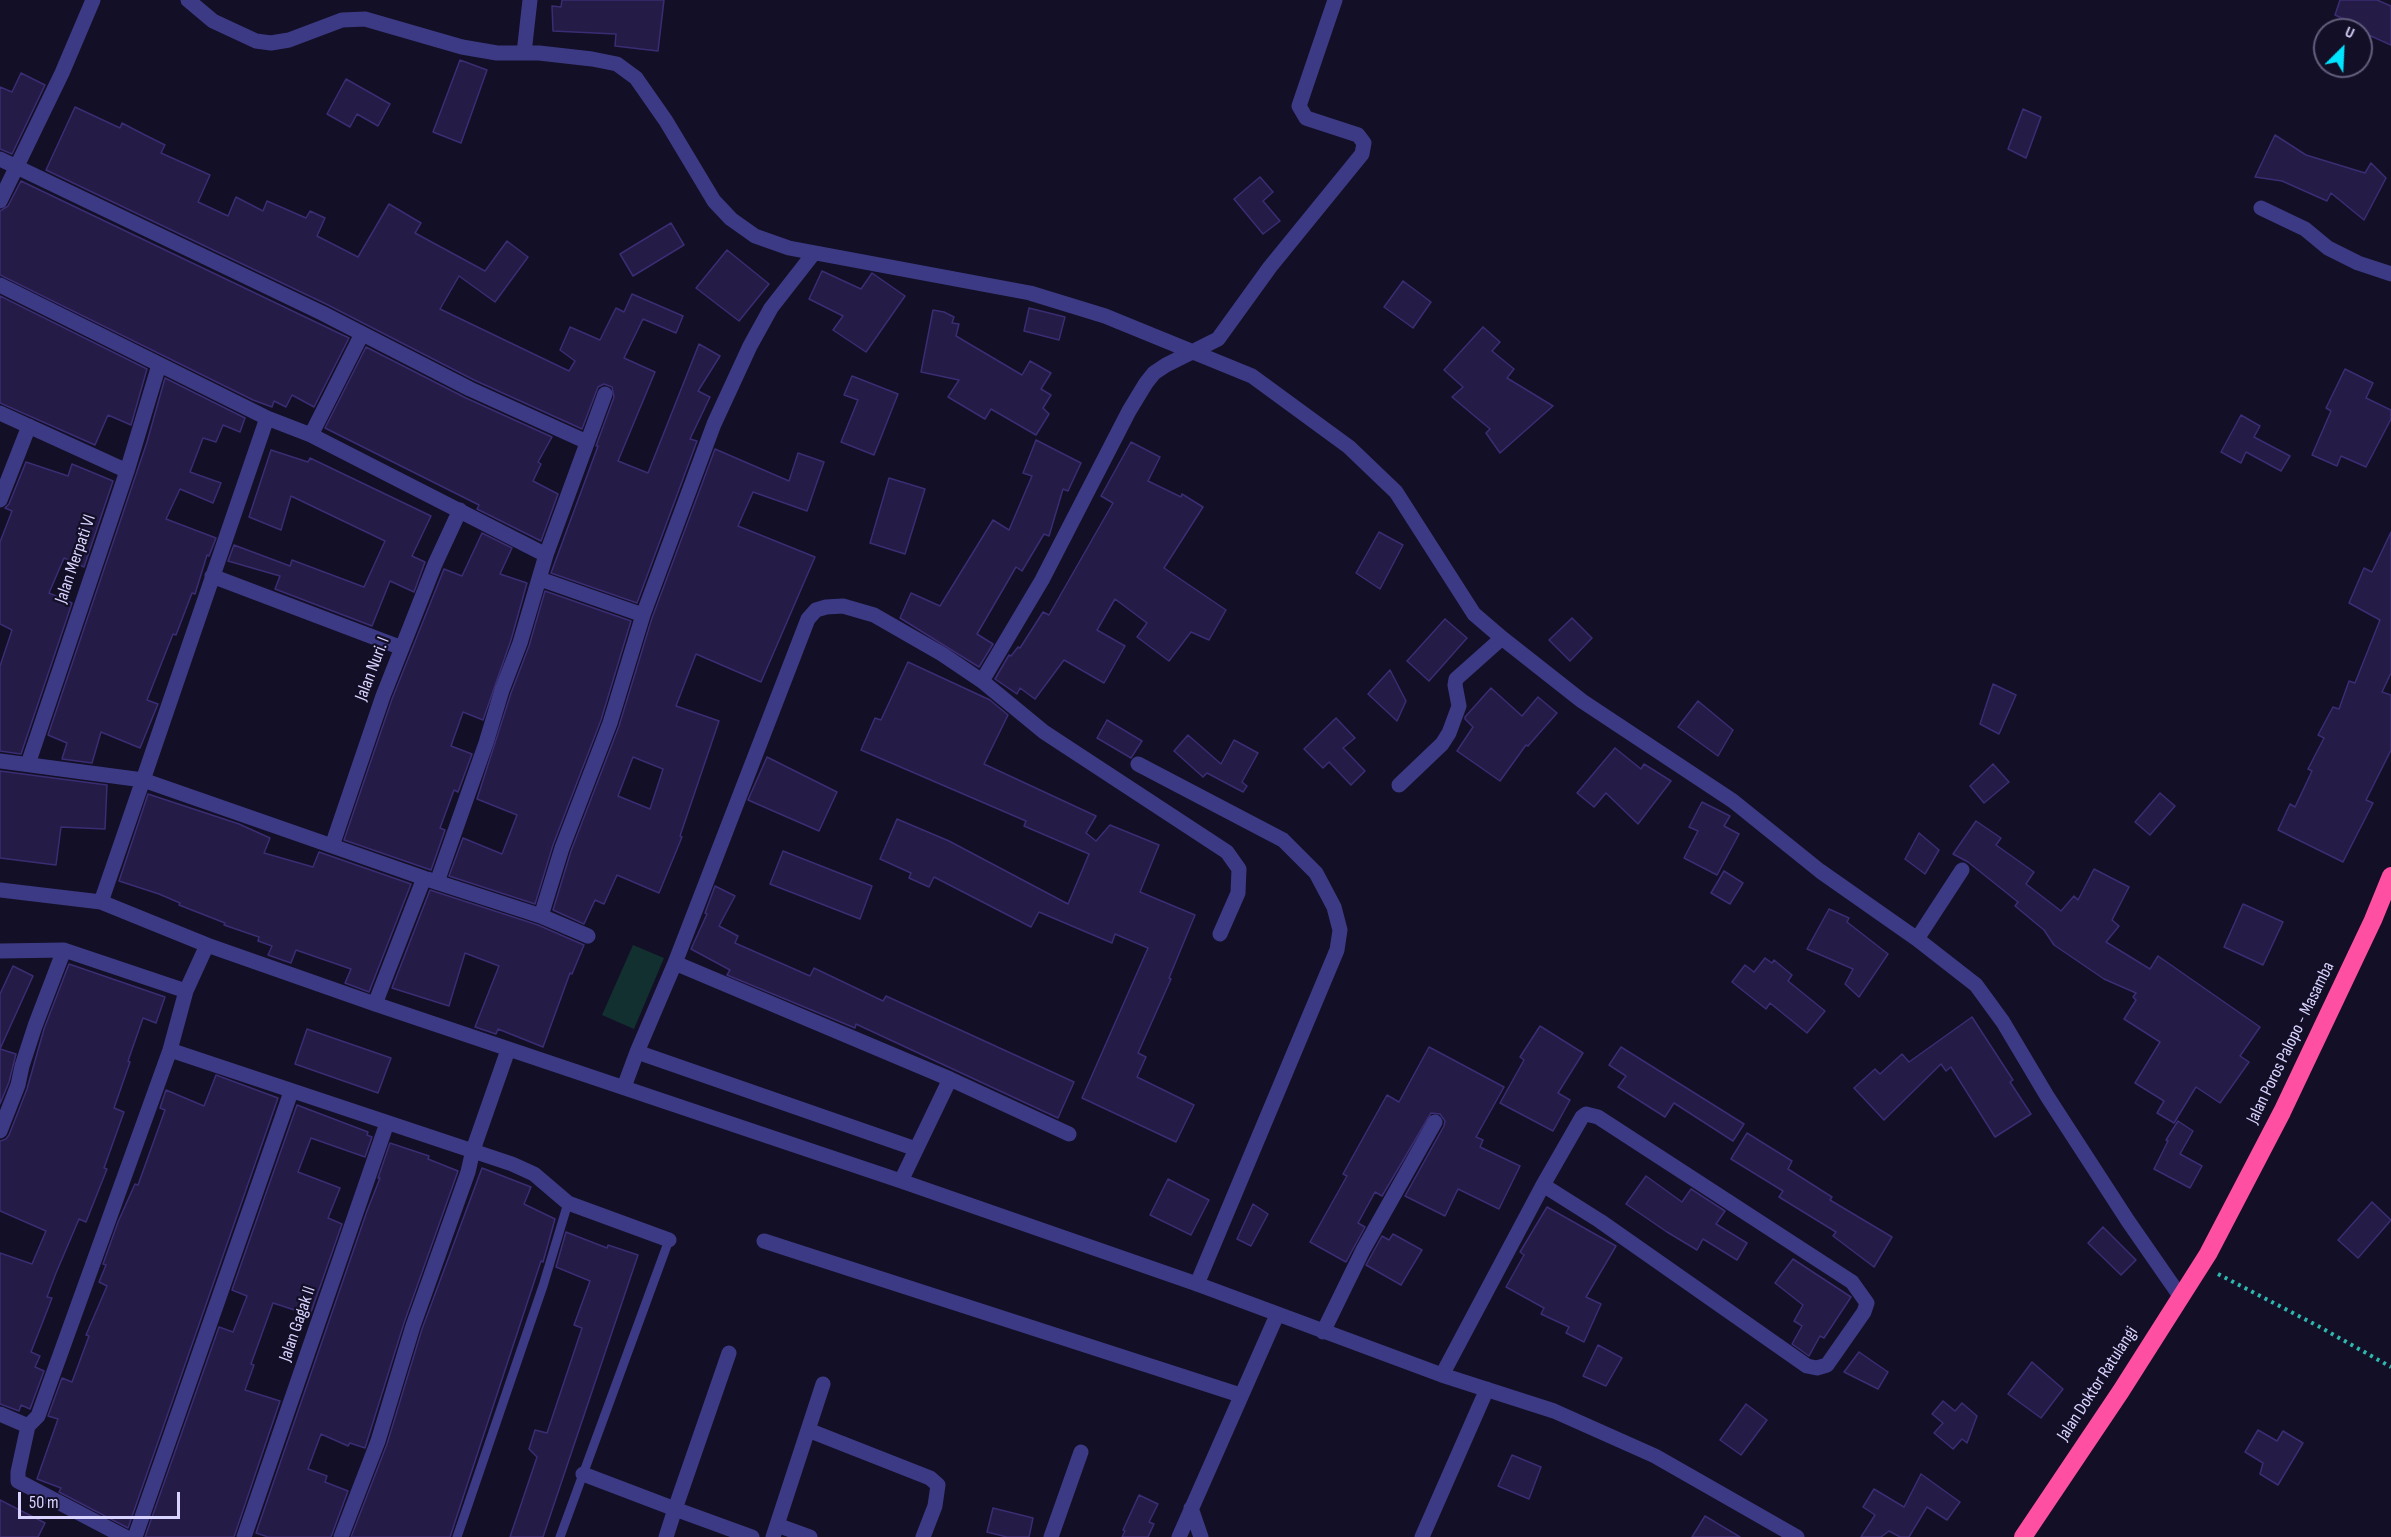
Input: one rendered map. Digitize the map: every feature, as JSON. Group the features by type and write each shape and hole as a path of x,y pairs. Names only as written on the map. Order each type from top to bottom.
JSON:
{"highway":[{"name":"Jalan Poros Palopo - Masamba","path":"2205,1260 2332,1008 2391,876"},
{"name":"Jalan Doktor Ratulangi","path":"2023,1537 2205,1260"}],"street":[{"path":"0,201 62,73 93,0"},
{"path":"188,0 213,21 256,41 271,43 289,40 342,20 365,19 462,47 497,53 524,53 610,62 636,78 661,114 714,201 731,219 754,236 772,243 814,253 1030,293 1105,316 1196,351 1252,376 1349,447 1396,492 1474,614 1502,638 1582,701 1733,801 1820,871 1918,937 1976,985 1989,1000 2047,1096 2180,1296"},
{"path":"524,53 530,0"},
{"path":"982,681 1042,580 1129,411 1146,383 1154,373 1166,365 1218,339 1270,267 1362,154 1364,143 1358,135 1306,118 1299,106 1335,0"},
{"path":"0,159 471,389 587,442"},
{"path":"2261,208 2305,229 2328,248 2358,263 2391,274"},
{"path":"541,916 562,848 610,723 643,615 714,424 771,308 814,253"},
{"path":"0,285 267,418 311,435 546,555"},
{"path":"311,435 362,334"},
{"name":"Jalan Merpati VI","path":"28,764 127,471 159,365"},
{"path":"375,1004 472,783 504,683 520,643 546,555 605,394"},
{"path":"0,413 127,471"},
{"path":"101,902 267,418"},
{"path":"0,500 29,426"},
{"name":"Jalan Nuri. I","path":"332,846 359,762 402,648 435,564 460,510"},
{"path":"212,576 402,648"},
{"path":"540,579 643,615"},
{"path":"624,1087 675,963 808,618 816,610 826,606 843,606 874,615 942,654 982,681 1044,732 1227,852 1239,869 1238,893 1220,934"},
{"path":"1399,784 1442,744 1449,733 1459,706 1456,679 1502,638"},
{"path":"0,761 143,780 541,916 588,936"},
{"path":"1138,764 1283,840 1316,873 1334,907 1340,930 1337,950 1197,1284"},
{"path":"1918,937 1962,870"},
{"path":"0,890 101,902 207,945 375,1004 901,1181 1197,1284 1442,1375 1554,1411 1655,1456 1797,1537"},
{"path":"124,1537 18,1481 18,1472 28,1426 38,1416 170,1050 186,991 207,945"},
{"path":"0,951 64,950 186,991"},
{"path":"0,1131 18,1085 35,1026 64,950"},
{"path":"675,963 950,1079 1069,1134"},
{"path":"170,1050 512,1164 534,1174 568,1203 669,1240"},
{"path":"342,1537 378,1441 413,1326 468,1172 473,1150 508,1050"},
{"path":"637,1052 916,1149"},
{"path":"901,1181 950,1079"},
{"path":"135,1537 291,1092"},
{"path":"1442,1375 1543,1185 1582,1117 1586,1114 1591,1114 1713,1190 1755,1220 1852,1282 1867,1302 1864,1312 1827,1365 1817,1368 1807,1366 1600,1221 1543,1185"},
{"path":"1323,1332 1364,1250 1435,1122"},
{"name":"Jalan Gagak II","path":"244,1537 387,1123"},
{"path":"764,1241 1240,1395"},
{"path":"1179,1537 1277,1315"},
{"path":"666,1537 729,1353"},
{"path":"810,1537 775,1531 823,1384"},
{"path":"1422,1537 1487,1389"},
{"path":"0,1414 28,1426"},
{"path":"808,1430 930,1478 938,1485 934,1506 923,1537"},
{"path":"1051,1537 1081,1452"},
{"path":"583,1474 752,1537"},
{"path":"1191,1508 1201,1537"}],"lane":[{"path":"457,1537 526,1338 568,1203"},
{"path":"560,1537 669,1240"}],"path":[{"path":"2205,1260 2391,1367"}],"green space":[{"path":"633,945 664,958 634,1029 602,1015"}],"building":[{"path":"562,0 664,0 658,51 615,46 616,34 553,31 552,6 561,7"},
{"path":"2340,0 2377,0 2391,6 2391,45 2373,37 2373,18 2342,18 2335,15"},
{"path":"460,60 487,70 461,143 433,132"},
{"path":"21,73 45,85 12,154 0,149 0,87 12,92"},
{"path":"346,79 390,104 378,126 357,114 350,127 327,114"},
{"path":"75,107 120,128 122,123 165,145 161,153 210,175 198,202 228,216 236,197 263,211 267,201 306,218 310,211 325,218 317,236 358,257 389,204 421,223 415,233 485,271 507,241 528,257 495,302 459,276 440,309 569,371 575,361 560,350 570,327 600,340 616,308 624,312 632,294 683,316 676,333 643,319 624,358 655,372 618,461 648,473 699,344 720,356 698,391 710,397 690,439 697,441 637,603 551,573 598,446 596,446 614,397 612,387 604,384 598,387 582,429 474,380 326,304 46,170"},
{"path":"2023,109 2041,117 2026,158 2008,149"},
{"path":"2275,135 2306,155 2365,173 2371,163 2386,178 2364,220 2331,193 2327,201 2282,181 2255,177"},
{"path":"1260,177 1273,192 1263,201 1280,221 1263,234 1234,199"},
{"path":"21,181 349,338 314,407 292,395 286,407 274,401 272,407 253,400 0,275 0,211 8,206"},
{"path":"671,223 684,245 633,276 620,254"},
{"path":"727,250 769,284 739,321 696,288"},
{"path":"822,271 861,289 872,273 905,296 866,352 833,330 843,316 809,299"},
{"path":"1403,281 1431,302 1413,328 1384,307"},
{"path":"0,296 147,369 131,425 108,415 95,445 0,403"},
{"path":"1029,308 1065,317 1059,340 1024,331"},
{"path":"933,310 954,317 952,323 959,324 956,336 1022,375 1030,361 1051,373 1041,389 1051,395 1043,408 1049,414 1036,435 991,409 985,419 948,397 959,380 921,372"},
{"path":"1483,327 1500,342 1492,351 1514,369 1507,378 1553,406 1500,453 1486,433 1490,429 1452,397 1463,387 1444,370"},
{"path":"366,347 466,398 552,437 538,462 541,464 533,481 558,494 541,541 477,509 479,505 325,428"},
{"path":"2345,369 2373,383 2366,398 2391,410 2391,419 2366,467 2341,456 2337,466 2312,455 2331,411 2326,408"},
{"path":"852,376 898,394 874,455 841,442 858,400 844,395"},
{"path":"165,378 245,418 240,432 223,425 216,442 203,438 190,472 221,483 213,503 180,489 166,519 216,538 209,556 207,555 195,594 192,593 176,635 173,634 147,700 158,704 140,748 101,732 92,763 62,759 67,743 48,735 147,442"},
{"path":"2241,415 2260,426 2254,437 2290,456 2281,471 2246,452 2241,463 2221,452"},
{"path":"1036,440 1081,463 1068,491 1063,489 1049,536 1044,534 1022,571 1016,567 977,634 993,644 979,667 900,618 911,593 940,606 993,520 1009,530 1032,476 1023,473"},
{"path":"1131,442 1160,457 1148,481 1181,497 1182,494 1203,507 1164,568 1226,610 1209,640 1191,632 1169,661 1137,637 1147,623 1115,599 1097,630 1125,646 1104,683 1064,660 1035,699 1020,688 1017,694 995,679 1009,655 1011,656 1018,647 1020,648 1043,612 1049,615 1113,503 1101,496"},
{"path":"715,449 789,481 798,453 824,462 807,511 753,492 738,526 815,557 761,682 696,654 676,706 719,721 680,836 682,837 659,893 617,875 604,904 595,900 584,924 553,910 571,851 619,726 652,618","holes":["633,757 663,769 650,809 618,796"]},
{"path":"271,450 308,462 310,458 431,516 412,556 425,562 414,592 390,581 372,626 275,589 280,576 228,561 234,545 290,566 292,560 364,587 385,541 291,496 281,530 249,517"},
{"path":"26,462 68,476 72,464 113,481 84,567 64,558 49,593 72,603 21,754 0,751 0,666 12,630 0,624 0,542 12,511 5,508 9,504"},
{"path":"889,478 925,489 905,554 870,543"},
{"path":"1379,532 1403,545 1380,589 1356,573"},
{"path":"2391,532 2391,673 2382,692 2391,695 2391,750 2366,800 2373,803 2343,862 2278,830 2290,804 2295,807 2312,771 2308,769 2324,738 2318,735 2333,707 2339,709 2349,681 2355,683 2380,620 2349,603 2364,568 2372,572"},
{"path":"482,533 512,548 500,574 527,583 511,640 483,720 463,712 451,746 472,754 458,792 454,790 440,828 445,830 431,870 344,840 392,699 444,569 462,576"},
{"path":"545,591 631,621 601,720 553,845 535,904 449,876 463,838 502,854 517,815 477,799 511,693 529,646"},
{"path":"1572,618 1592,638 1570,661 1549,640"},
{"path":"1445,619 1467,638 1429,681 1407,661"},
{"path":"908,662 990,700 1008,715 984,764 1096,816 1086,833 1096,841 1110,825 1159,845 1140,892 1195,915 1169,978 1171,979 1138,1053 1146,1057 1137,1077 1194,1105 1176,1142 1082,1098 1148,948 1115,934 1112,943 1039,912 1031,927 934,877 929,887 909,878 911,873 880,859 897,819 949,841 1068,904 1089,854 1024,826 1026,821 861,750 875,718 881,720"},
{"path":"1390,670 1406,701 1397,721 1368,694"},
{"path":"1993,684 2016,695 1999,734 1980,724"},
{"path":"1491,688 1522,716 1538,697 1557,713 1528,746 1526,745 1500,781 1457,751 1473,727 1465,717"},
{"path":"1698,701 1733,730 1718,756 1678,727"},
{"path":"1336,718 1355,738 1343,748 1365,771 1351,785 1329,762 1323,768 1304,749"},
{"path":"1107,720 1142,741 1131,758 1097,738"},
{"path":"1188,735 1221,764 1234,740 1258,753 1242,782 1247,786 1243,792 1207,773 1203,777 1174,751"},
{"path":"1615,748 1641,769 1644,764 1671,781 1638,824 1606,793 1594,807 1577,793"},
{"path":"767,757 837,792 819,831 748,800"},
{"path":"1993,764 2009,782 1984,803 1970,786"},
{"path":"0,771 107,785 105,829 61,827 56,865 0,858"},
{"path":"2160,793 2175,806 2150,835 2135,822"},
{"path":"148,794 239,824 270,838 264,853 313,867 319,852 411,884 369,992 345,983 351,969 296,950 291,963 268,955 272,946 258,941 259,937 224,925 225,923 179,905 180,903 159,894 119,881"},
{"path":"1702,802 1730,816 1724,826 1739,834 1717,875 1684,858 1698,831 1689,827"},
{"path":"1976,821 2001,838 1996,845 2034,872 2026,884 2061,911 2074,896 2078,900 2094,869 2129,887 2112,920 2119,926 2106,942 2150,969 2158,956 2260,1027 2240,1056 2249,1062 2220,1103 2196,1087 2174,1123 2157,1113 2164,1101 2135,1083 2160,1042 2124,1019 2136,1000 2133,997 2136,993 2104,979 2054,945 2044,930 2015,906 2018,902 1968,862 1953,854"},
{"path":"1919,833 1939,850 1925,874 1905,859"},
{"path":"783,851 872,886 860,919 770,884"},
{"path":"1724,871 1743,883 1730,904 1711,893"},
{"path":"715,886 735,896 719,926 738,936 735,943 810,976 814,968 883,1001 886,996 1074,1082 1058,1118 856,1024 855,1028 727,975 730,970 691,949 707,914 705,913"},
{"path":"430,890 538,925 584,945 572,974 570,973 543,1047 498,1029 496,1034 475,1027 499,966 465,953 449,1006 392,988"},
{"path":"2243,904 2283,922 2263,965 2224,947"},
{"path":"1829,909 1849,918 1847,922 1888,954 1859,997 1845,984 1853,969 1807,949"},
{"path":"1765,958 1772,963 1774,960 1792,975 1788,981 1825,1011 1807,1033 1770,1003 1766,1009 1732,982 1745,965 1754,972"},
{"path":"69,964 165,997 156,1023 143,1018 114,1108 124,1112 104,1168 107,1169 86,1222 79,1219 56,1273 47,1297 52,1298 31,1352 40,1356 35,1367 44,1371 30,1409 21,1405 19,1411 0,1404 0,1253 32,1264 46,1231 0,1211 0,1141 9,1135 27,1089 44,1029"},
{"path":"13,966 33,976 0,1049 0,994"},
{"path":"1972,1017 2013,1080 2010,1082 2031,1114 1995,1137 1951,1067 1946,1071 1941,1064 1884,1120 1854,1088 1875,1069 1880,1074 1902,1054 1909,1062"},
{"path":"1540,1026 1583,1053 1558,1093 1570,1100 1553,1131 1500,1103 1524,1060 1520,1057"},
{"path":"307,1029 391,1058 378,1093 295,1064"},
{"path":"1429,1047 1504,1087 1476,1137 1483,1140 1480,1147 1520,1166 1499,1209 1458,1189 1445,1216 1405,1196 1444,1126 1445,1121 1440,1114 1431,1113 1382,1196 1375,1192 1358,1223 1365,1227 1346,1262 1310,1242 1347,1176 1343,1174 1387,1095 1399,1102"},
{"path":"1621,1047 1744,1124 1733,1141 1674,1103 1665,1117 1618,1087 1626,1076 1609,1065"},
{"path":"0,1049 16,1054 9,1082 0,1104"},
{"path":"216,1075 278,1098 128,1528 59,1492 61,1488 37,1479 58,1419 48,1416 62,1378 72,1382 89,1336 86,1335 107,1286 99,1282 106,1265 103,1264 118,1222 135,1184 138,1185 165,1110 160,1108 166,1090 204,1106"},
{"path":"297,1105 368,1132 367,1135 372,1137 365,1157 311,1138 298,1172 340,1188 328,1218 342,1224 310,1315 273,1303 251,1364 254,1365 245,1390 280,1401 234,1537 145,1537 219,1327 233,1332 247,1296 232,1290"},
{"path":"2178,1121 2193,1131 2180,1154 2202,1166 2190,1188 2154,1169 2168,1141 2166,1140"},
{"path":"1747,1133 1792,1161 1788,1169 1832,1197 1830,1200 1892,1237 1874,1267 1833,1236 1836,1232 1779,1197 1783,1191 1731,1159"},
{"path":"390,1143 429,1156 428,1159 458,1171 404,1323 365,1448 350,1443 348,1446 321,1434 308,1469 327,1476 325,1482 348,1491 331,1537 268,1537 256,1533 380,1178 378,1178"},
{"path":"482,1168 531,1187 524,1204 555,1219 543,1262 541,1261 450,1537 351,1537 387,1444 422,1329"},
{"path":"1646,1176 1682,1202 1691,1189 1725,1211 1716,1224 1747,1243 1737,1260 1703,1239 1697,1250 1626,1204"},
{"path":"1168,1179 1209,1200 1191,1235 1150,1215"},
{"path":"2372,1202 2391,1220 2358,1258 2338,1240"},
{"path":"1253,1204 1268,1214 1251,1246 1237,1239"},
{"path":"1547,1207 1616,1246 1586,1297 1601,1304 1584,1342 1566,1333 1569,1327 1541,1314 1544,1308 1506,1287 1524,1255 1520,1252"},
{"path":"2103,1227 2136,1260 2121,1275 2088,1243"},
{"path":"566,1232 607,1248 608,1245 638,1255 543,1537 510,1537 537,1457 529,1449 535,1430 547,1433 582,1328 574,1325 590,1281 556,1267"},
{"path":"1393,1234 1422,1250 1401,1285 1366,1265 1382,1236 1389,1240"},
{"path":"1793,1259 1851,1297 1824,1338 1820,1336 1809,1356 1792,1344 1802,1326 1794,1321 1803,1305 1775,1283"},
{"path":"1598,1345 1622,1358 1606,1386 1583,1376"},
{"path":"1859,1352 1888,1372 1878,1389 1844,1372"},
{"path":"2032,1362 2063,1389 2041,1418 2008,1394"},
{"path":"1943,1401 1955,1411 1962,1403 1977,1416 1967,1443 1962,1439 1953,1449 1934,1433 1943,1423 1932,1414"},
{"path":"1746,1404 1767,1420 1741,1455 1720,1440"},
{"path":"2258,1430 2277,1441 2283,1431 2303,1443 2278,1485 2260,1474 2263,1463 2245,1452"},
{"path":"1512,1455 1541,1467 1529,1499 1498,1486"},
{"path":"1921,1474 1960,1502 1947,1520 1927,1507 1909,1537 1900,1537 1889,1531 1881,1537 1861,1537 1875,1515 1863,1507 1874,1489 1904,1507"},
{"path":"1139,1495 1158,1504 1149,1522 1154,1524 1148,1537 1122,1537 1125,1531 1123,1530"},
{"path":"0,1500 45,1523 38,1537 0,1537"},
{"path":"993,1508 1033,1518 1029,1537 1007,1537 987,1532"},
{"path":"1705,1516 1740,1537 1692,1537"}]}
